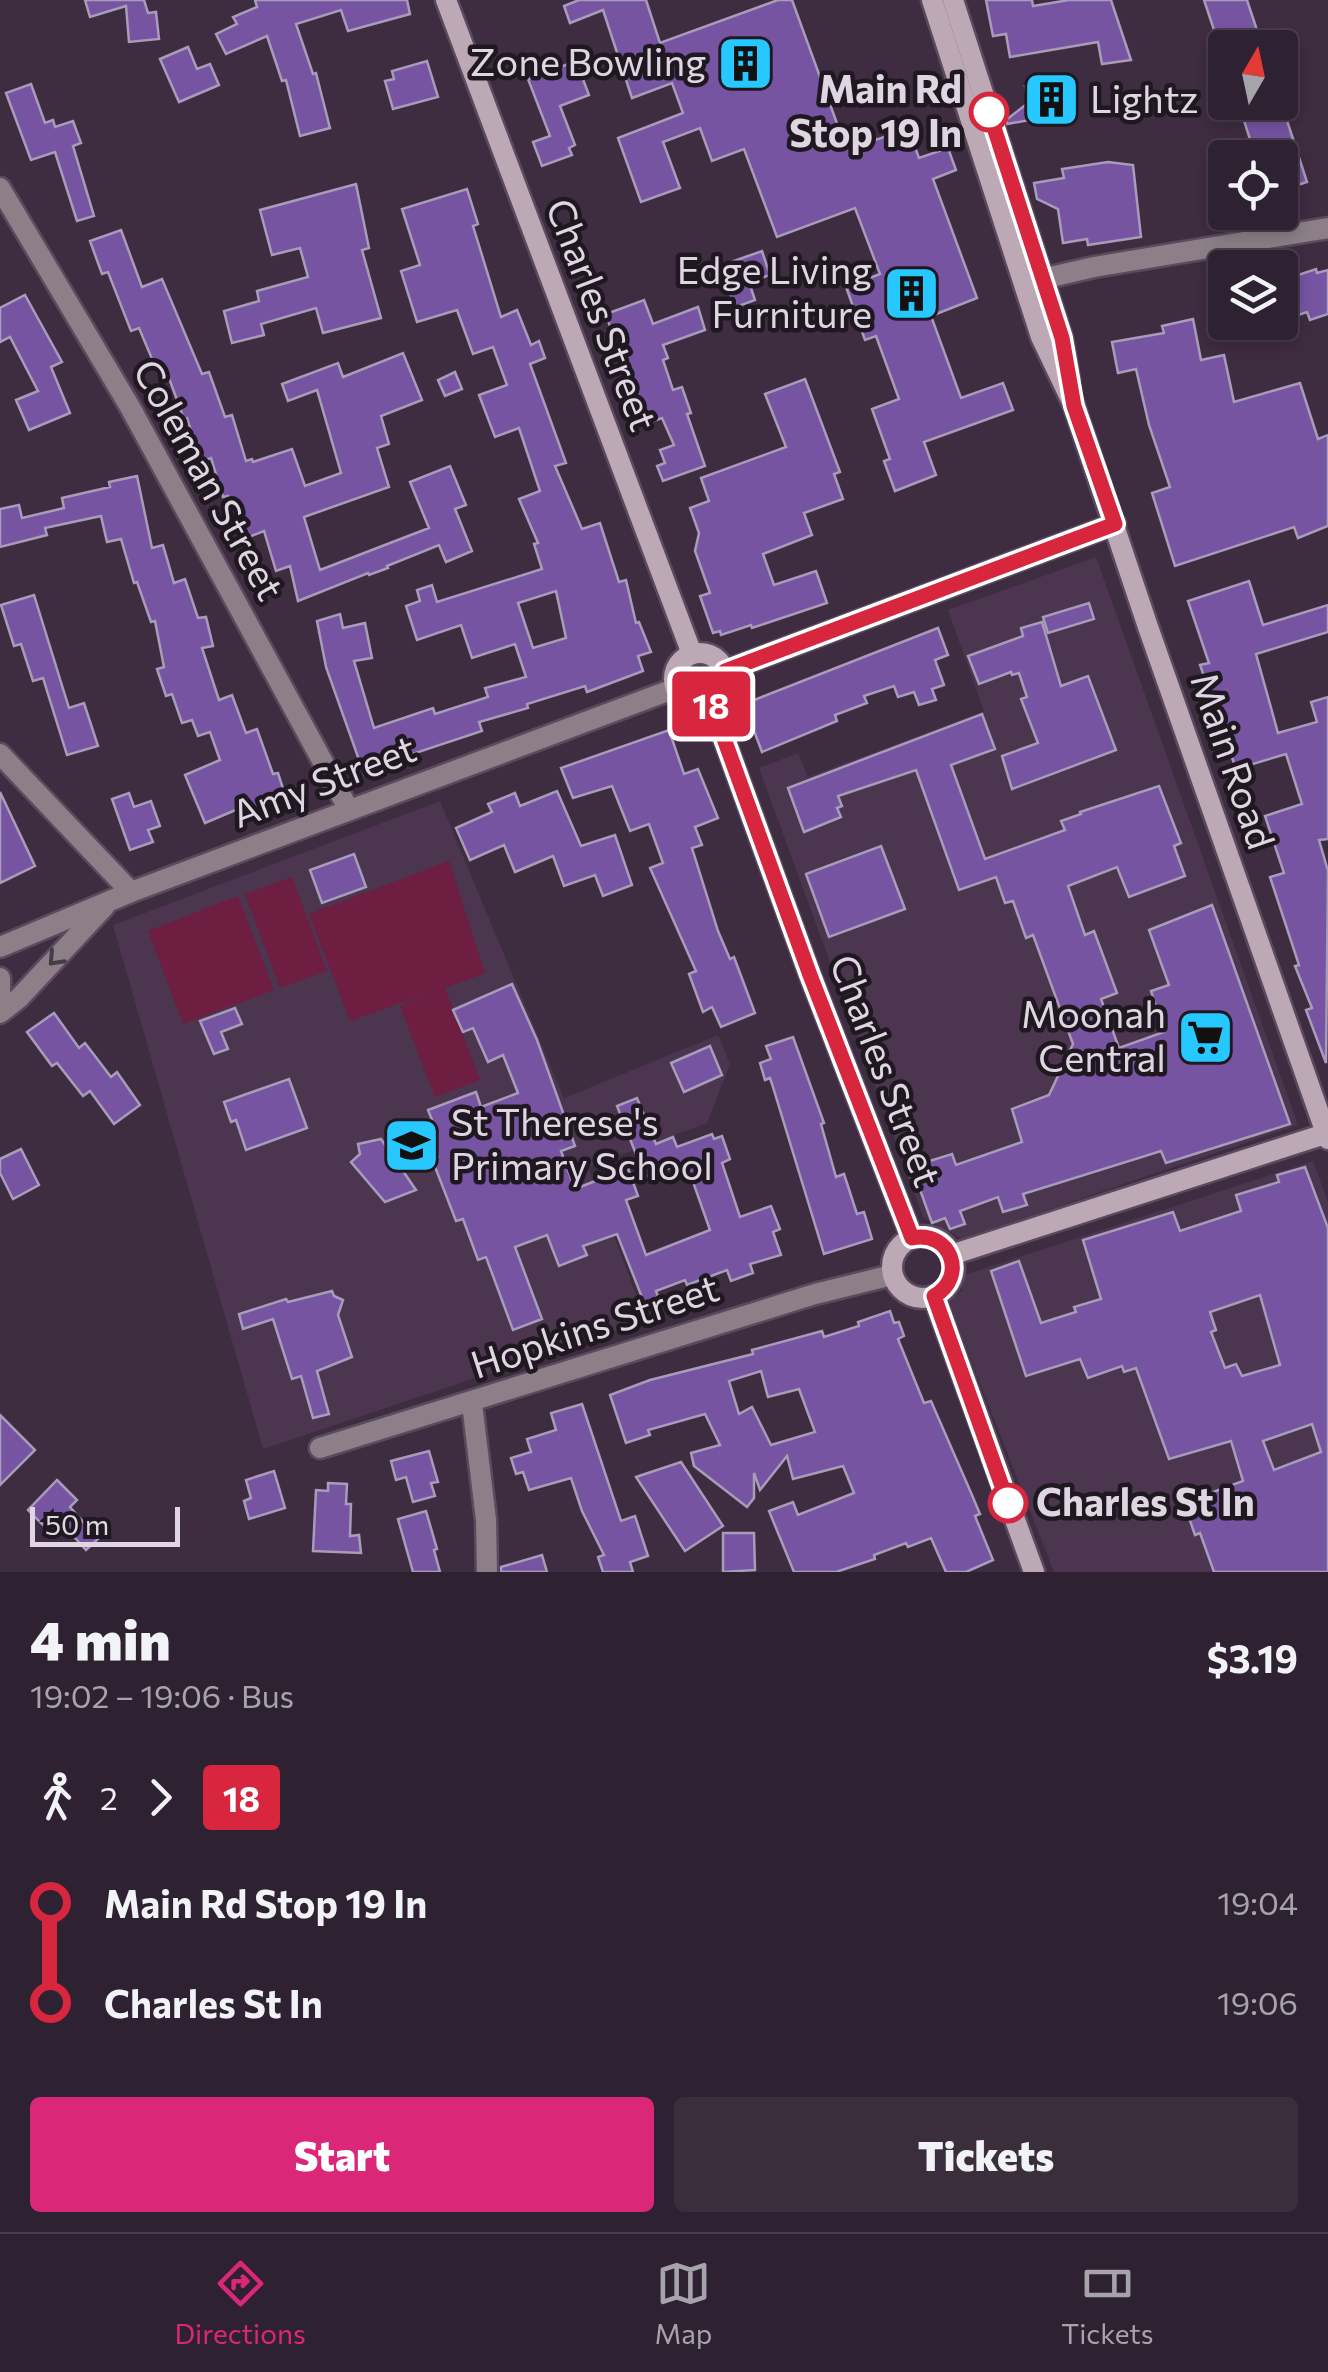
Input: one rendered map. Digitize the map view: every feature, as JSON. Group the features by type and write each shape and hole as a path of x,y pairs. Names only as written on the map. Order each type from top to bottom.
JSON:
{"street":[{"name":"Charles Street","path":"446,0 692,654"},
{"name":"Main Road","path":"932,0 1032,281"},
{"name":"Main Road","path":"953,0 1032,281 1040,336 1074,406 1327,1135"},
{"name":"Coleman Street","path":"0,188 130,407 349,810"},
{"path":"1032,281 1328,228"},
{"path":"725,671 1115,524"},
{"path":"700,652 715,658 725,671 722,693 711,703 686,701 676,688 678,664 692,654 700,652"},
{"name":"Amy Street","path":"0,947 131,892 676,688"},
{"name":"Charles Street","path":"711,703 912,1238"},
{"path":"0,754 131,892"},
{"path":"0,1013 19,998 108,902"},
{"path":"0,978 0,1001"},
{"path":"952,1255 1327,1135"},
{"path":"931,1237 952,1255 953,1275 943,1292 914,1297 904,1292 892,1275 898,1249 912,1238 931,1237"},
{"name":"Hopkins Street","path":"320,1448 815,1294 892,1275"},
{"path":"934,1296 1034,1572"},
{"path":"472,1403 486,1520 487,1572"}],"shaded area":[{"path":"1096,557 1298,1125 962,1239 923,1217 759,768 798,753 808,777 984,711 948,610"},
{"name":"St Therese's Primary School","path":"440,801 564,1098 718,1035 730,1064 707,1123 588,1167 646,1321 263,1449 113,925"},
{"path":"449,861 485,973 445,988 480,1080 435,1097 400,1006 429,993 350,1021 309,914"},
{"path":"292,877 327,971 280,988 245,894"},
{"path":"238,896 274,990 183,1024 148,931"},
{"path":"1313,1161 1328,1202 1328,1572 1054,1572 948,1302 962,1291 964,1275"}],"building":[{"path":"85,0 144,0 148,13 156,12 159,39 129,42 126,6 90,17"},
{"path":"255,0 407,0 410,14 348,31 341,10 296,24 313,74 316,73 330,128 300,136 286,80 282,81 267,36 226,54 216,34 237,24 233,17 257,7"},
{"path":"579,0 646,0 660,43 778,0 792,0 843,140 872,129 876,140 908,128 919,158 948,148 956,170 933,179 977,298 931,316 961,398 1003,383 1013,410 924,442 936,475 895,491 884,461 890,459 872,409 899,399 876,336 865,340 846,287 880,274 855,208 777,237 744,149 712,161 700,128 663,142 680,188 641,202 618,138 683,113 672,83 632,98 603,10 570,23 564,6"},
{"path":"986,0 1032,0 1033,6 1069,0 1111,0 1131,60 1102,64 1098,42 1010,57 1006,34 993,36"},
{"path":"1204,0 1247,0 1257,30 1214,30"},
{"path":"188,47 197,69 210,64 219,85 179,102 160,59"},
{"path":"427,61 438,97 393,109 385,81 394,79 392,71"},
{"path":"576,61 589,95 560,106 575,145 569,148 572,155 542,166 533,142 550,136 528,79"},
{"name":"Lightz","path":"1063,79 1069,113 1007,124 1006,120 1028,103 1025,86"},
{"path":"31,84 45,123 53,120 55,127 73,121 81,143 73,146 94,216 77,221 55,152 31,160 6,93"},
{"path":"1244,120 1287,120 1293,140 1250,140"},
{"path":"1298,154 1307,182 1298,185"},
{"path":"1108,162 1133,165 1141,237 1088,245 1087,239 1063,243 1058,209 1037,199 1034,183 1064,178 1062,169"},
{"path":"356,184 369,248 362,250 381,318 323,333 316,308 261,324 264,335 232,343 224,311 259,301 257,291 308,277 300,248 272,255 260,210"},
{"path":"467,189 478,224 473,226 501,317 517,310 531,345 539,341 545,358 530,364 566,463 555,466 582,529 600,523 619,582 626,580 636,623 639,622 651,652 638,656 643,671 587,692 585,686 527,704 528,708 479,722 482,731 364,774 326,667 317,621 340,614 343,628 365,623 372,658 354,661 374,728 433,708 435,714 488,697 485,688 526,677 515,644 472,658 461,625 417,640 406,606 420,601 417,590 432,585 437,602 542,569 534,544 538,543 519,499 540,491 519,428 495,437 479,395 507,385 493,347 473,354 457,310 417,322 401,271 420,265 402,209","holes":["556,591 566,638 533,648 518,603"]},
{"path":"121,230 142,287 162,279 202,374 209,372 225,417 232,415 246,461 292,449 305,486 341,473 317,390 288,401 282,384 338,363 343,377 403,353 422,400 381,416 389,444 377,448 389,487 304,517 320,570 429,528 410,482 450,466 466,505 455,509 472,551 446,562 439,545 298,601 290,566 276,571 264,531 244,539 228,496 223,497 211,458 201,461 166,370 158,373 139,328 131,331 108,272 102,274 90,241"},
{"path":"762,251 770,275 749,282 755,300 736,307 717,267"},
{"path":"1328,270 1328,314 1310,320 1307,312 1298,315 1298,275"},
{"path":"25,295 62,362 51,367 70,413 29,430 16,400 38,391 10,337 0,342 0,308"},
{"path":"644,300 653,324 698,307 705,330 663,345 668,358 663,360 673,390 682,387 705,466 663,481 657,466 665,463 660,450 674,445 662,418 645,424 607,331 611,330 606,314"},
{"path":"1193,319 1201,360 1224,355 1234,402 1300,383 1318,439 1328,435 1328,526 1298,538 1294,527 1175,566 1152,493 1170,487 1149,425 1136,369 1118,373 1112,342 1164,333 1162,326"},
{"path":"455,372 462,389 445,396 438,380"},
{"path":"805,379 840,472 834,474 843,499 804,513 812,535 763,554 774,585 816,571 827,603 752,628 751,625 721,635 720,631 713,633 700,596 710,593 695,551 699,533 690,508 709,501 701,478 786,447 765,394"},
{"path":"137,476 152,548 163,545 174,583 185,579 198,618 206,617 213,646 202,648 219,700 232,695 246,733 257,729 287,801 248,814 245,806 205,823 185,775 220,760 210,732 198,736 192,720 182,723 172,694 166,696 157,669 164,667 155,621 151,622 137,582 134,583 121,539 107,542 101,516 45,528 47,535 0,547 0,509 19,505 22,518 64,508 62,498"},
{"path":"1249,581 1263,625 1328,605 1328,632 1256,654 1278,733 1317,722 1311,702 1328,697 1328,839 1319,840 1328,871 1326,1063 1306,1010 1312,1008 1295,966 1299,965 1270,877 1284,873 1265,816 1302,804 1286,754 1236,769 1200,665 1209,663 1188,601"},
{"path":"34,595 69,708 84,703 98,746 67,755 43,678 33,681 21,644 14,646 1,605"},
{"path":"1089,603 1094,619 1048,633 1043,617"},
{"path":"1042,622 1061,686 1088,676 1116,750 1012,789 1002,756 1038,743 1021,699 1027,697 1019,673 1011,672 979,684 968,656 1023,636 1021,628"},
{"path":"938,628 948,655 935,660 944,685 932,689 936,700 919,705 914,692 898,697 894,686 864,696 867,703 835,715 837,721 762,752 744,704"},
{"path":"982,714 995,749 951,765 985,859 1065,830 1061,821 1080,812 1159,786 1181,843 1174,846 1185,876 1129,897 1117,867 1068,886 1085,935 1094,931 1117,993 1101,999 1119,1048 1164,1032 1151,991 1169,985 1149,930 1212,905 1290,1124 1166,1163 1161,1151 1023,1194 1027,1205 1003,1212 998,1197 960,1211 965,1224 950,1229 945,1218 932,1223 918,1184 914,1185 907,1168 952,1154 956,1165 1022,1142 1012,1109 1049,1095 1073,1044 1033,935 1026,938 1013,901 1005,903 996,877 959,890 916,770 838,796 841,817 804,832 788,788"},
{"path":"669,730 684,774 698,769 718,818 695,827 702,845 692,848 718,931 730,959 734,957 755,1013 721,1027 712,1007 703,1012 689,974 696,971 650,868 663,863 649,824 630,831 612,786 573,798 561,768"},
{"path":"557,791 581,846 615,835 632,885 603,896 595,875 564,886 553,856 515,872 504,845 470,860 456,828 492,812 488,804 515,793 520,806"},
{"path":"0,792 35,866 0,883"},
{"path":"129,793 134,807 151,801 160,826 148,830 153,842 130,850 112,799"},
{"path":"881,846 905,909 829,937 806,874"},
{"path":"354,854 366,887 322,903 310,870"},
{"path":"512,984 537,1040 575,1146 561,1151 575,1189 628,1168 638,1196 626,1200 646,1255 710,1230 686,1162 645,1177 617,1106 637,1098 656,1144 673,1137 677,1147 712,1134 714,1139 722,1136 730,1159 722,1163 740,1217 771,1206 780,1229 773,1232 781,1255 750,1264 753,1273 731,1281 727,1270 687,1285 685,1280 656,1291 659,1299 645,1305 617,1234 583,1246 587,1255 559,1266 547,1235 515,1247 542,1319 513,1330 486,1257 478,1260 463,1219 456,1221 432,1159 438,1157 428,1110 476,1092 481,1107 518,1093 503,1055 488,1062 473,1028 463,1032 453,1010"},
{"path":"235,1008 242,1024 221,1032 228,1049 214,1054 200,1021"},
{"path":"54,1013 79,1048 85,1043 111,1077 117,1072 140,1105 114,1124 90,1091 83,1096 57,1063 52,1066 27,1032"},
{"path":"793,1037 824,1123 821,1124 836,1177 844,1174 857,1214 864,1212 872,1239 824,1254 770,1078 765,1080 760,1063 771,1059 766,1046"},
{"path":"710,1046 722,1075 684,1092 671,1063"},
{"path":"289,1079 307,1128 246,1150 236,1120 231,1122 224,1102"},
{"path":"381,1139 416,1190 385,1202 351,1162 360,1154 358,1144"},
{"path":"21,1149 39,1185 13,1199 0,1173 0,1159"},
{"path":"1305,1167 1328,1228 1328,1572 1214,1572 1200,1533 1195,1535 1188,1515 1200,1511 1205,1495 1243,1481 1231,1441 1169,1459 1136,1368 1124,1372 1122,1366 1088,1378 1080,1359 1026,1376 991,1271 1019,1261 1041,1323 1076,1312 1074,1307 1101,1299 1083,1240 1173,1212 1180,1231 1241,1211 1236,1195 1279,1182 1277,1175","holes":["1260,1295 1280,1365 1242,1376 1236,1364 1225,1368 1211,1332 1216,1330 1210,1312","1312,1424 1321,1452 1274,1470 1263,1441"]},
{"path":"332,1291 343,1300 338,1315 352,1357 317,1371 329,1414 313,1418 301,1376 292,1379 273,1319 243,1329 239,1314 286,1299 288,1302"},
{"path":"890,1311 894,1323 899,1322 904,1336 898,1339 924,1403 931,1401 972,1495 980,1514 975,1516 993,1560 966,1572 946,1572 931,1538 908,1547 906,1543 836,1572 794,1572 769,1511 793,1502 798,1515 854,1493 843,1466 793,1479 787,1456 760,1490 754,1473 754,1498 747,1507 694,1466 691,1453 720,1445 705,1414 648,1430 650,1435 626,1443 610,1395 822,1331 824,1337 859,1326 858,1322","holes":["761,1371 768,1397 799,1389 815,1432 771,1445 752,1407 739,1414 729,1381"]},
{"path":"582,1404 621,1521 635,1516 648,1556 630,1562 633,1572 603,1572 598,1557 604,1555 571,1478 529,1490 523,1472 516,1474 511,1458 531,1452 527,1439 556,1430 551,1413"},
{"path":"0,1415 35,1450 0,1485"},
{"path":"429,1451 438,1482 431,1483 435,1496 413,1502 406,1477 396,1480 391,1461"},
{"path":"681,1462 723,1526 685,1551 636,1477"},
{"path":"274,1471 285,1508 249,1519 244,1501 251,1498 246,1480"},
{"path":"57,1480 77,1500 70,1507 98,1539 86,1550 58,1519 47,1529 28,1510"},
{"path":"328,1483 347,1484 350,1536 359,1535 361,1553 313,1551 316,1490 328,1491"},
{"path":"426,1511 440,1572 413,1572 398,1519"},
{"path":"723,1533 754,1533 755,1570 723,1572"},
{"path":"542,1555 547,1572 501,1572 501,1567"}],"bus line":[{"name":"18","path":"989,112 1062,338 1074,406 1115,524 725,671 722,693 711,703 912,1238 931,1237 952,1255 953,1275 943,1292 934,1296 1008,1503"}],"place":[{"name":"Zone Bowling","path":"745,63"},
{"name":"Lightz","path":"1051,100"},
{"name":"Main Rd Stop 19 In","path":"989,112"},
{"name":"Edge Living Furniture","path":"911,293"},
{"name":"Moonah Central","path":"1205,1037"},
{"name":"St Therese's Primary School","path":"412,1145"},
{"name":"Charles St In","path":"1008,1503"}]}
